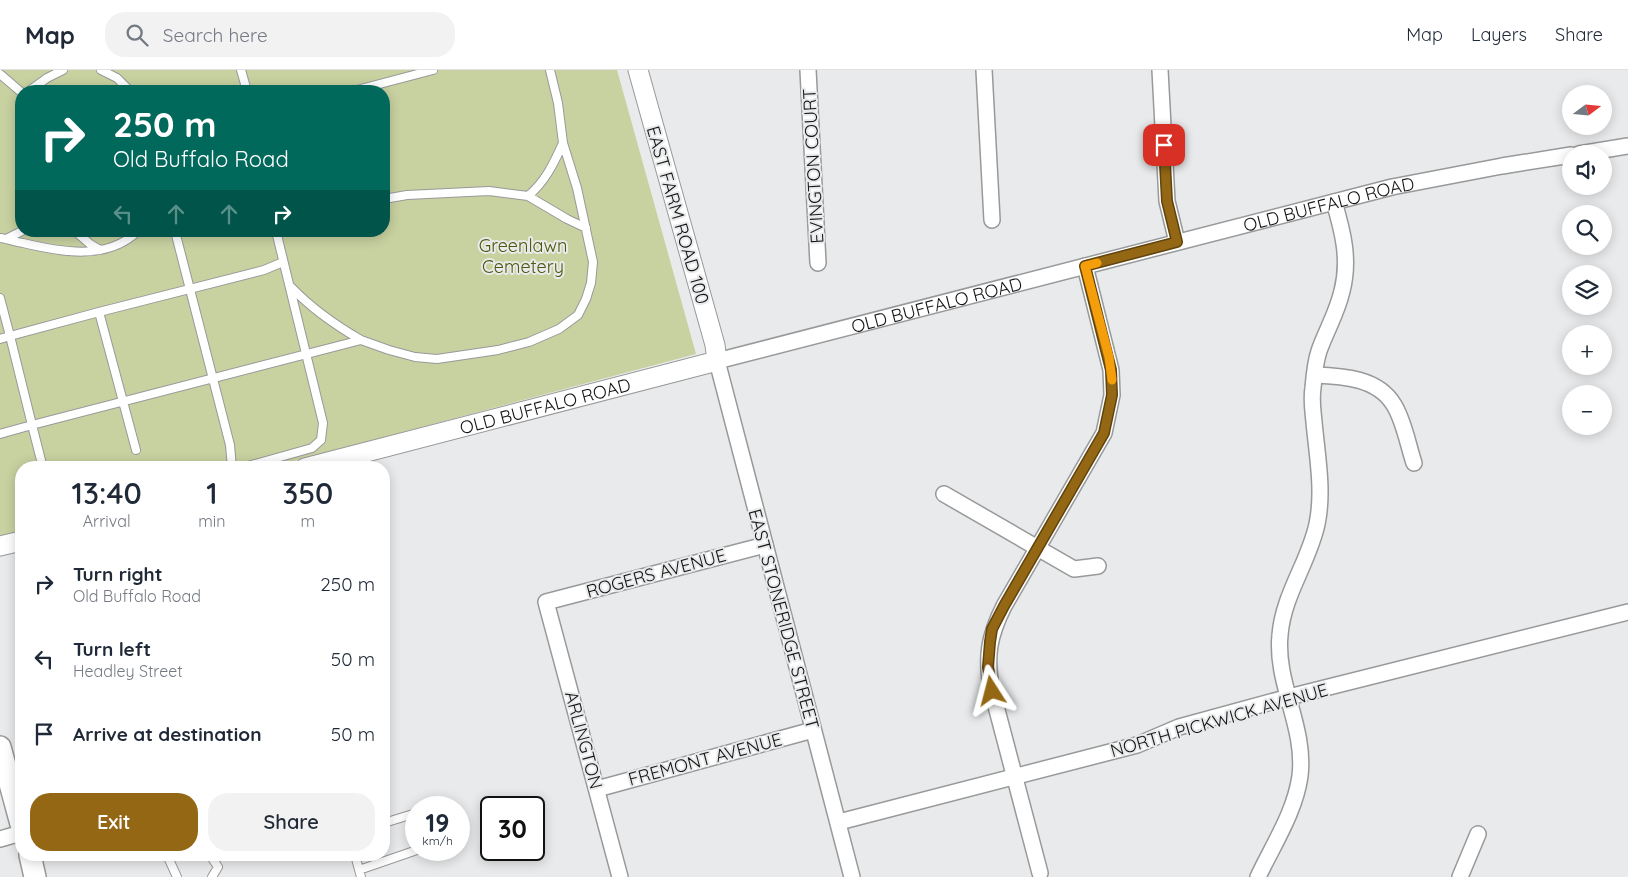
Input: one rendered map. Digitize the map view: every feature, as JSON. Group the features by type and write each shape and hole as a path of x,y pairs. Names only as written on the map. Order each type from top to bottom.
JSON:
{"main road":[{"path":"0,747 15,802"},
{"path":"31,861 35,877"}],"street":[{"name":"EAST FARM ROAD 100","path":"638,70 715,345 717,361"},
{"name":"EVINGTON COURT","path":"808,70 818,263"},
{"path":"984,70 992,220"},
{"path":"1160,70 1167,201 1177,242"},
{"path":"1612,149 1628,146"},
{"name":"OLD BUFFALO ROAD","path":"332,461 1416,181 1562,157"},
{"path":"1258,877 1290,810 1298,787 1301,752 1280,660 1279,636 1288,601 1310,550 1317,523 1320,497 1312,390 1318,352 1339,304 1345,278 1346,252 1334,202"},
{"path":"1040,873 1014,777 988,667 992,629 1104,433 1112,395 1111,370 1085,266"},
{"name":"EAST STONERIDGE STREET","path":"717,361 852,877"},
{"path":"1315,375 1354,379 1370,384 1384,393 1398,412 1414,463"},
{"path":"944,494 1074,569 1098,566"},
{"path":"0,546 15,542"},
{"name":"ROGERS AVENUE","path":"546,602 765,545"},
{"name":"ARLINGTON","path":"546,602 620,877"},
{"name":"NORTH PICKWICK AVENUE","path":"839,822 1137,745 1179,727 1289,697 1628,612"},
{"name":"FREMONT AVENUE","path":"597,789 813,730"},
{"path":"1460,877 1478,834"},
{"path":"0,839 15,835"}],"lane":[{"path":"37,85 63,70"},
{"path":"101,70 117,78 124,85"},
{"path":"241,70 245,85"},
{"path":"376,85 433,70"},
{"path":"289,286 306,304 361,340 415,357 437,359 498,350 529,342 559,329 578,315 591,283 593,262 577,188 563,143 558,103 550,70"},
{"path":"0,74 15,87"},
{"path":"528,196 537,189 551,169 563,143"},
{"path":"390,197 489,191 528,196 586,228"},
{"path":"3,238 15,234"},
{"path":"82,237 100,250"},
{"path":"3,238 55,250 78,252 100,250 114,246 132,237"},
{"path":"177,237 230,445 231,461"},
{"path":"266,461 312,448 320,440 323,423 277,237"},
{"path":"0,339 264,270 283,262"},
{"path":"0,298 41,461"},
{"path":"99,312 136,450"},
{"path":"0,434 361,340"},
{"path":"390,822 405,817"},
{"path":"390,861 405,855"},
{"path":"170,861 177,877"},
{"path":"212,877 218,868 214,861"},
{"path":"360,873 390,861"}],"green space":[{"name":"Greenlawn Cemetery","path":"0,70 617,70 696,354 294,461 15,461 15,535 0,539"}],"slow traffic":[{"path":"1097,263 1085,266 1109,357 1112,380"}],"route":[{"path":"992,691 988,667 992,629 1104,433 1110,408 1112,382 1109,357 1085,266 1177,242 1167,201 1164,145"}]}
